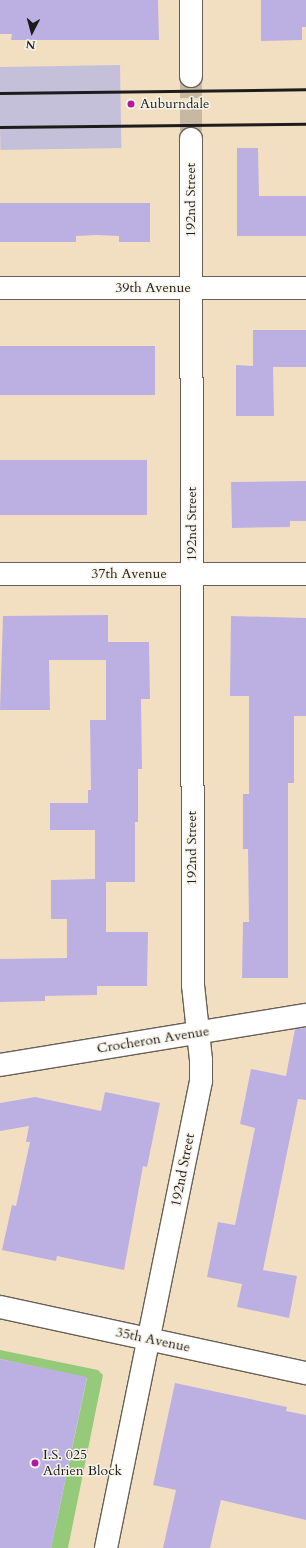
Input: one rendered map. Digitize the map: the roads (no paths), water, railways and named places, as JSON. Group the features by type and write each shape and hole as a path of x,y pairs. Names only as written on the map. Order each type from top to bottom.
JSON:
{"street":[{"path":"191,0 191,76"},
{"name":"192nd Street","path":"106,1548 201,1081 193,985 191,139"},
{"name":"39th Avenue","path":"0,288 306,288"},
{"name":"37th Avenue","path":"0,574 306,574"},
{"name":"Crocheron Avenue","path":"0,1065 306,1015"},
{"name":"35th Avenue","path":"0,1307 306,1372"}],"tunnel":[{"path":"191,76 191,139"}],"railway":[{"path":"0,93 306,89"},
{"path":"0,127 306,124"}],"place":[{"name":"Auburndale","path":"131,104"},
{"name":"I.S. 025 Adrien Block","path":"35,1463"}]}
